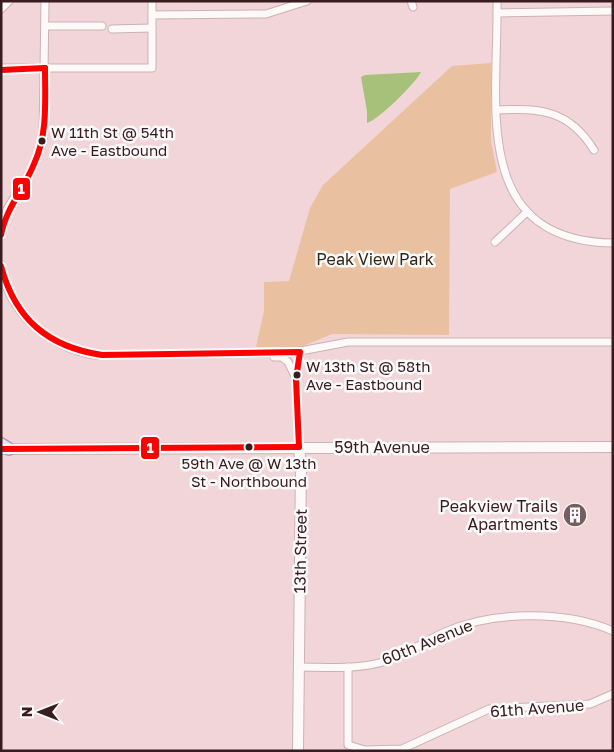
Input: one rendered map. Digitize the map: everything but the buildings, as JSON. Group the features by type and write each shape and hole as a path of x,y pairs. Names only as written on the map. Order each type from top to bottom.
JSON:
{"main road":[{"name":"59th Avenue","path":"4,447 613,447"},
{"name":"13th Street","path":"298,751 301,466 299,448"}],"street":[{"path":"1,9 9,1"},
{"path":"1,236 7,209 34,166 40,150 44,124 45,1"},
{"path":"3,69 152,68 152,1"},
{"path":"152,15 266,14 301,5 306,1"},
{"path":"497,1 498,147 502,169 511,190 527,212 561,234 582,241 613,243"},
{"path":"497,13 613,12"},
{"path":"46,26 102,26"},
{"path":"112,29 152,28"},
{"path":"497,110 531,109 561,117 586,136 594,150"},
{"path":"495,242 527,212"},
{"path":"1,265 9,290 30,323 50,339 77,351 102,355 300,352 332,343 348,342 613,342"},
{"name":"13th Street","path":"299,448 296,380 300,352"},
{"path":"252,354 282,357 288,362 296,380"},
{"name":"60th Avenue","path":"299,667 348,667 385,661 414,650 445,632 494,618 562,617 596,623 613,631"},
{"name":"61th Avenue","path":"348,667 348,745 364,750 402,749 489,709 590,704 613,694"}],"green space":[{"name":"Peak View Park","path":"491,63 491,141 497,172 450,189 449,335 332,334 301,347 256,347 264,311 264,282 289,281 310,208 323,185 452,66"}],"shaded area":[{"path":"421,72 412,85 396,101 367,123 367,111 361,77 365,75"}],"transit line":[{"name":"1","path":"1,70 45,68"},
{"name":"1","path":"1,235 3,225 30,173 42,141 45,117 45,68"},
{"name":"1","path":"1,266 15,301 36,327 65,345 83,351 102,355 300,352 296,379 299,447"},
{"name":"1","path":"1,449 299,447"}],"place":[{"name":"W 11th St @ 54th Ave - Eastbound","path":"42,141"},
{"name":"W 13th St @ 58th Ave - Eastbound","path":"297,375"},
{"name":"59th Ave @ W 13th St - Northbound","path":"249,447"},
{"name":"Peakview Trails Apartments","path":"575,515"}]}
